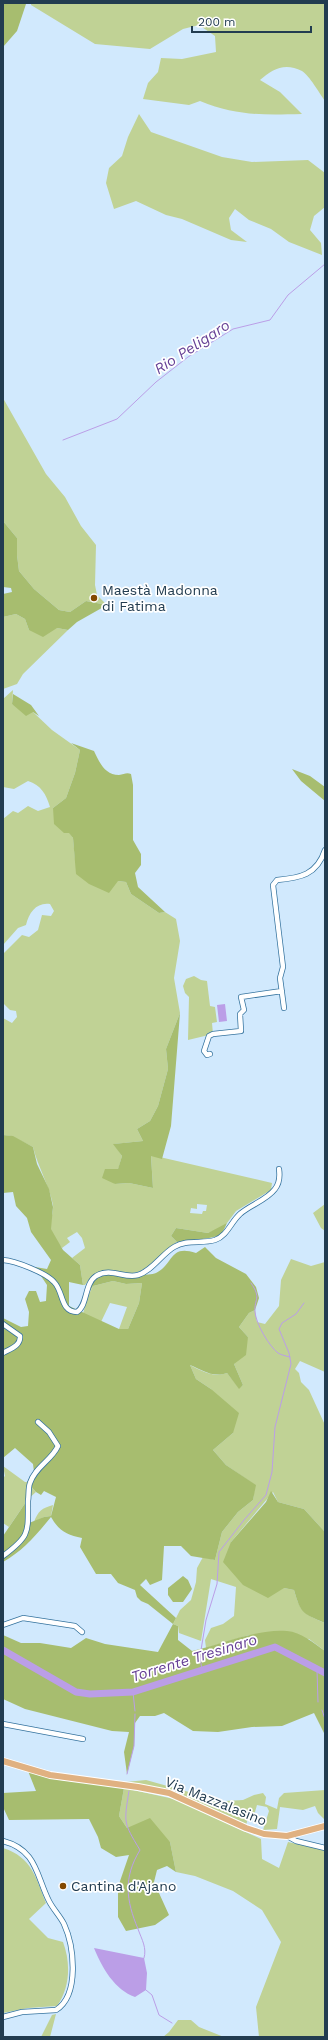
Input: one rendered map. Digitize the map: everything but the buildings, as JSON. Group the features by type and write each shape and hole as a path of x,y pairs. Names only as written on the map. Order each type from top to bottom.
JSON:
{"main road":[{"name":"Via Mazzalasino","path":"3,1761 50,1775 164,1792 192,1802 246,1828 264,1834 287,1836 300,1834 325,1826"}],"street":[{"path":"284,1008 280,978 283,967 273,885 274,881 295,878 312,871 325,850"},
{"path":"210,1054 204,1051 209,1036 213,1034 241,1031 240,1014 244,1010 241,997 282,991"},
{"path":"3,1260 17,1263 49,1277 59,1288 65,1306 69,1311 77,1312 81,1309 91,1281 98,1275 108,1272 131,1276 141,1274 178,1244 190,1241 213,1240 222,1236 240,1214 272,1193 277,1186 279,1169"},
{"path":"3,1324 17,1333 21,1340 19,1344 3,1353"},
{"path":"3,1556 17,1545 25,1536 29,1524 30,1483 40,1466 55,1452 58,1446 48,1432 38,1422"},
{"path":"3,1625 23,1618 75,1626 82,1632"},
{"path":"3,1724 83,1739"},
{"path":"287,1836 296,1841 325,1848"},
{"path":"3,1841 22,1850 37,1868 50,1902 65,1926 73,1975 67,1998 56,2010 22,2012 3,2017"}],"green space":[{"path":"3,3 26,4 17,31 3,47"},
{"path":"31,3 325,3 325,101 305,73 296,68 290,67 274,70 260,80 280,92 302,114 250,114 226,110 200,101 189,105 143,99 148,83 158,72 161,58 182,59 216,52 215,36 199,25 183,29 150,49 95,44 31,5"},
{"path":"139,114 151,132 222,157 252,162 308,160 325,173 325,207 314,216 310,230 321,243 322,255 289,242 271,229 249,220 235,209 229,218 231,230 247,242 231,240 182,219 166,215 136,201 114,209 106,183 109,168 122,156 128,137"},
{"path":"3,398 46,474 65,497 81,526 96,545 95,585 97,595 107,605 86,601 70,612 59,610 34,589 19,571 17,538 3,521"},
{"path":"3,521 17,538 19,571 34,589 59,610 70,612 86,601 107,605 77,622 68,630 57,628 43,637 29,630 25,619 16,614 3,617 3,594 12,592 11,588 3,587"},
{"path":"16,614 25,619 29,630 57,628 68,630 23,674 17,684 3,689 3,617"},
{"path":"13,690 12,704 33,712 52,730 80,750 75,773 66,798 53,808 73,838 75,859 118,881 126,882 131,894 159,913 165,912 176,919 180,941 174,978 180,1013 166,1049 168,1069 158,1106 150,1121 137,1129 143,1141 114,1144 122,1156 118,1170 105,1169 115,1184 129,1183 153,1188 151,1155 272,1183 271,1190 236,1211 221,1228 208,1233 176,1228 171,1236 177,1242 143,1270 130,1273 104,1271 98,1273 85,1285 83,1285 80,1265 72,1258 85,1248 82,1238 77,1232 67,1238 70,1242 62,1248 54,1237 51,1227 53,1205 33,1147 11,1136 3,1135 3,1018 12,1023 17,1017 16,1011 10,1010 3,1003 3,954 22,935 29,937 38,930 42,915 51,916 54,911 50,904 37,906 31,912 26,925 18,928 3,945 3,819 13,811 18,813 28,806 38,811 50,807 47,798 40,788 33,783 28,781 14,789 3,787 3,699","holes":["197,1204 207,1205 206,1211 203,1211 202,1214 190,1213 191,1208 197,1209"]},
{"path":"13,694 31,705 39,716 33,712 26,716 12,704"},
{"path":"71,743 94,751 103,767 109,773 119,775 127,773 131,774 133,785 133,840 141,854 141,865 135,873 138,887 165,912 159,913 131,894 126,882 118,881 109,893 89,884 76,874 73,838 69,833 64,833 54,824 53,808 66,798 75,773 80,750"},
{"path":"292,769 310,776 325,787 325,801 301,781"},
{"path":"194,976 201,980 207,981 210,1006 215,1007 217,1022 212,1023 213,1034 188,1040 189,997 185,993 183,986 186,979"},
{"path":"180,1013 171,1126 162,1159 151,1156 153,1188 129,1183 115,1184 102,1178 105,1169 118,1169 122,1156 113,1144 143,1141 137,1129 150,1121 158,1106 168,1069 166,1049"},
{"path":"3,1135 13,1136 33,1147 37,1164 49,1189 53,1207 51,1229 63,1250 80,1265 83,1285 69,1282 69,1306 119,1329 128,1329 139,1303 142,1283 126,1284 113,1281 93,1286 90,1291 90,1284 103,1273 138,1275 156,1273 166,1265 176,1253 187,1251 196,1253 205,1247 216,1258 246,1274 256,1287 259,1298 255,1310 249,1313 239,1327 248,1337 246,1355 234,1364 243,1385 239,1389 227,1373 217,1375 212,1374 190,1365 196,1379 211,1389 239,1413 233,1433 213,1450 226,1465 256,1485 253,1500 238,1512 222,1532 215,1560 191,1556 181,1546 164,1546 162,1580 150,1585 146,1579 140,1585 176,1618 173,1624 148,1604 141,1601 137,1597 135,1590 118,1583 111,1574 96,1574 80,1547 82,1538 64,1532 57,1526 51,1517 35,1536 10,1558 3,1562 3,1536 28,1499 29,1523 51,1516 56,1497 44,1491 41,1495 36,1492 27,1482 34,1472 33,1464 15,1448 3,1458 3,1318 21,1327 28,1326 29,1312 25,1299 29,1291 36,1291 40,1302 46,1301 47,1285 35,1267 47,1269 51,1260 31,1232 27,1218 16,1206 13,1192 3,1193"},
{"path":"325,1204 325,1231 321,1228 313,1213"},
{"path":"227,1223 221,1234 218,1236 177,1242 171,1236 176,1228 208,1233"},
{"path":"291,1259 311,1266 325,1262 325,1372 300,1361 295,1369 299,1373 301,1382 309,1390 325,1425 325,1532 304,1509 278,1502 273,1492 231,1542 284,1588 294,1590 301,1608 312,1617 325,1623 325,1651 309,1639 249,1635 206,1648 205,1640 211,1628 223,1624 234,1616 236,1587 211,1579 201,1641 179,1633 178,1626 173,1624 180,1610 191,1600 196,1582 197,1568 203,1557 215,1560 222,1532 238,1512 253,1500 255,1485 226,1465 213,1450 233,1433 211,1389 196,1379 190,1365 212,1374 217,1375 227,1373 239,1388 243,1385 234,1364 248,1337 239,1327 249,1313 255,1310 257,1322 265,1324 279,1306 281,1280"},
{"path":"113,1281 126,1284 142,1283 139,1303 128,1329 119,1329 127,1307 110,1303 101,1322 83,1314 87,1298 93,1286"},
{"path":"3,1466 27,1482 36,1492 28,1499 9,1527 3,1523 3,1478 5,1476"},
{"path":"271,1491 278,1502 304,1509 325,1532 325,1623 304,1612 299,1604 294,1590 284,1588 268,1598 243,1585 223,1562 231,1542 266,1502"},
{"path":"53,1505 51,1516 44,1517 34,1522 41,1510"},
{"path":"183,1576 188,1580 192,1589 183,1602 173,1602 168,1595 168,1588"},
{"path":"173,1624 178,1626 178,1640 192,1651 252,1634 287,1631 297,1633 307,1638 325,1651 325,1735 314,1713 282,1726 252,1727 218,1732 193,1731 164,1713 155,1716 140,1716 135,1723 134,1746 127,1774 124,1752 129,1732 112,1731 25,1709 3,1699 3,1635 21,1643 40,1643 71,1648 86,1638 105,1644 158,1652"},
{"path":"28,1771 61,1780 124,1788 119,1816 127,1828 150,1818 170,1842 176,1872 167,1866 157,1870 154,1882 169,1915 155,1925 126,1931 118,1917 118,1887 129,1855 116,1857 101,1848 98,1837 89,1819 9,1820 3,1807 3,1793 36,1791"},
{"path":"146,1780 196,1794 207,1802 243,1800 263,1793 266,1797 265,1804 277,1809 279,1798 284,1793 325,1790 325,1820 318,1813 315,1806 303,1810 280,1807 277,1829 263,1830 269,1811 267,1807 257,1805 255,1812 248,1817 246,1826 193,1801 126,1782"},
{"path":"124,1788 174,1799 261,1839 262,1859 279,1868 288,1842 325,1850 325,2037 259,2037 256,2007 281,1942 262,1910 233,1891 195,1876 176,1872 170,1842 127,1828 119,1816"},
{"path":"3,1848 21,1857 27,1863 36,1877 46,1903 29,1919 48,1938 63,1942 66,1950 68,1967 67,1983 65,1991 57,2006 28,2008 3,2013"},
{"path":"56,2014 50,2037 41,2037 52,2015"},
{"path":"178,2020 191,2020 199,2027 224,2037 163,2037"}],"shaded area":[{"path":"225,1004 227,1021 219,1022 217,1005"},
{"path":"94,1948 144,1958 147,1973 146,1990 135,1997 121,1989 115,1984 105,1970"}],"waterway":[{"name":"Rio Peligaro","path":"63,440 117,419 156,382 188,357 233,329 270,320 288,295 325,264"},
{"path":"251,1283 257,1296 255,1312 260,1328 274,1350 279,1354 290,1357"},
{"path":"202,1671 200,1656 206,1620 217,1584 219,1552 266,1495 272,1472 275,1427 291,1364 289,1353 279,1329 282,1323 296,1314 304,1303"},
{"name":"Torrente Tresinaro","path":"3,1650 76,1692 90,1694 133,1692 275,1647 325,1673"},
{"path":"317,1670 318,1702"},
{"path":"133,1692 135,1711"},
{"path":"322,1710 325,1719"},
{"path":"127,1774 134,1746 135,1714"},
{"path":"129,1791 126,1822 130,1833 140,1850 131,1870 128,1889 131,1908 144,1944 144,1958"},
{"path":"146,1990 152,1995 159,2015 172,2023"}],"place":[{"name":"Maestà Madonna di Fatima","path":"94,598"},
{"name":"Cantina d'Ajano","path":"63,1886"}]}
